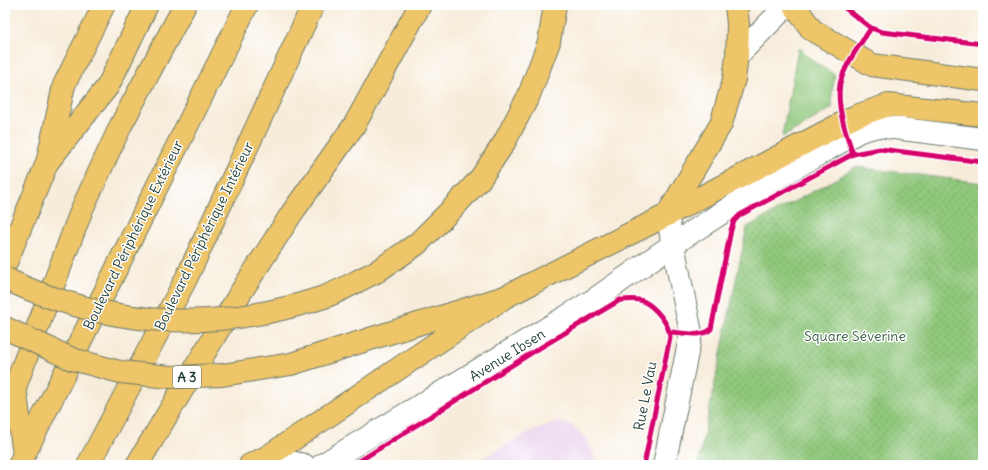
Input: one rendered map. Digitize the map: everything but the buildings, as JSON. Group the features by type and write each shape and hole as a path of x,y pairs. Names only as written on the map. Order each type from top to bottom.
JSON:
{"main road":[{"path":"5,265 47,162 64,85 104,5"},
{"path":"47,162 108,86 147,5"},
{"path":"22,460 15,387 82,209 121,125 185,5"},
{"name":"Boulevard Périphérique Extérieur","path":"22,460 247,5"},
{"name":"Boulevard Périphérique Intérieur","path":"88,465 186,279 313,5"},
{"path":"137,465 241,292 292,213 355,124 420,5"},
{"path":"5,278 20,286 74,305 120,316 175,321 211,321 268,311 322,298 376,272 417,244 480,179 504,143 529,95 546,49 555,5"},
{"path":"667,215 720,124 734,78 737,56 738,24 736,5"},
{"path":"794,5 812,30 872,65 983,80"},
{"path":"260,462 504,297 667,215 856,116 888,105 983,115"},
{"name":"A 3","path":"5,328 72,360 120,372 170,377 222,376 291,364 504,297"}],"street":[{"path":"737,56 787,5"},
{"path":"888,105 929,131"},
{"path":"322,465 592,301 672,245 768,183 860,131 878,126 929,131 983,139"},
{"path":"664,465 691,333 667,215"},
{"path":"260,462 304,465"}],"shaded area":[{"path":"559,422 571,425 587,439 595,459 619,465 472,465 527,433"}],"green space":[{"path":"798,49 801,49 814,62 835,75 832,92 832,108 785,136 782,136"},
{"name":"Square Séverine","path":"855,167 983,183 983,465 698,465 747,227 838,178"}],"cycle path":[{"path":"841,5 871,28 882,32 983,44"},
{"path":"853,154 839,101 840,84 849,62 871,28"},
{"path":"669,332 697,334 707,332 711,329 731,230 734,221 740,215 853,154 880,149 983,162"},
{"name":"Avenue Ibsen","path":"353,465 533,352 620,300 635,299 643,301 657,311 667,326 670,337 644,465"}]}
